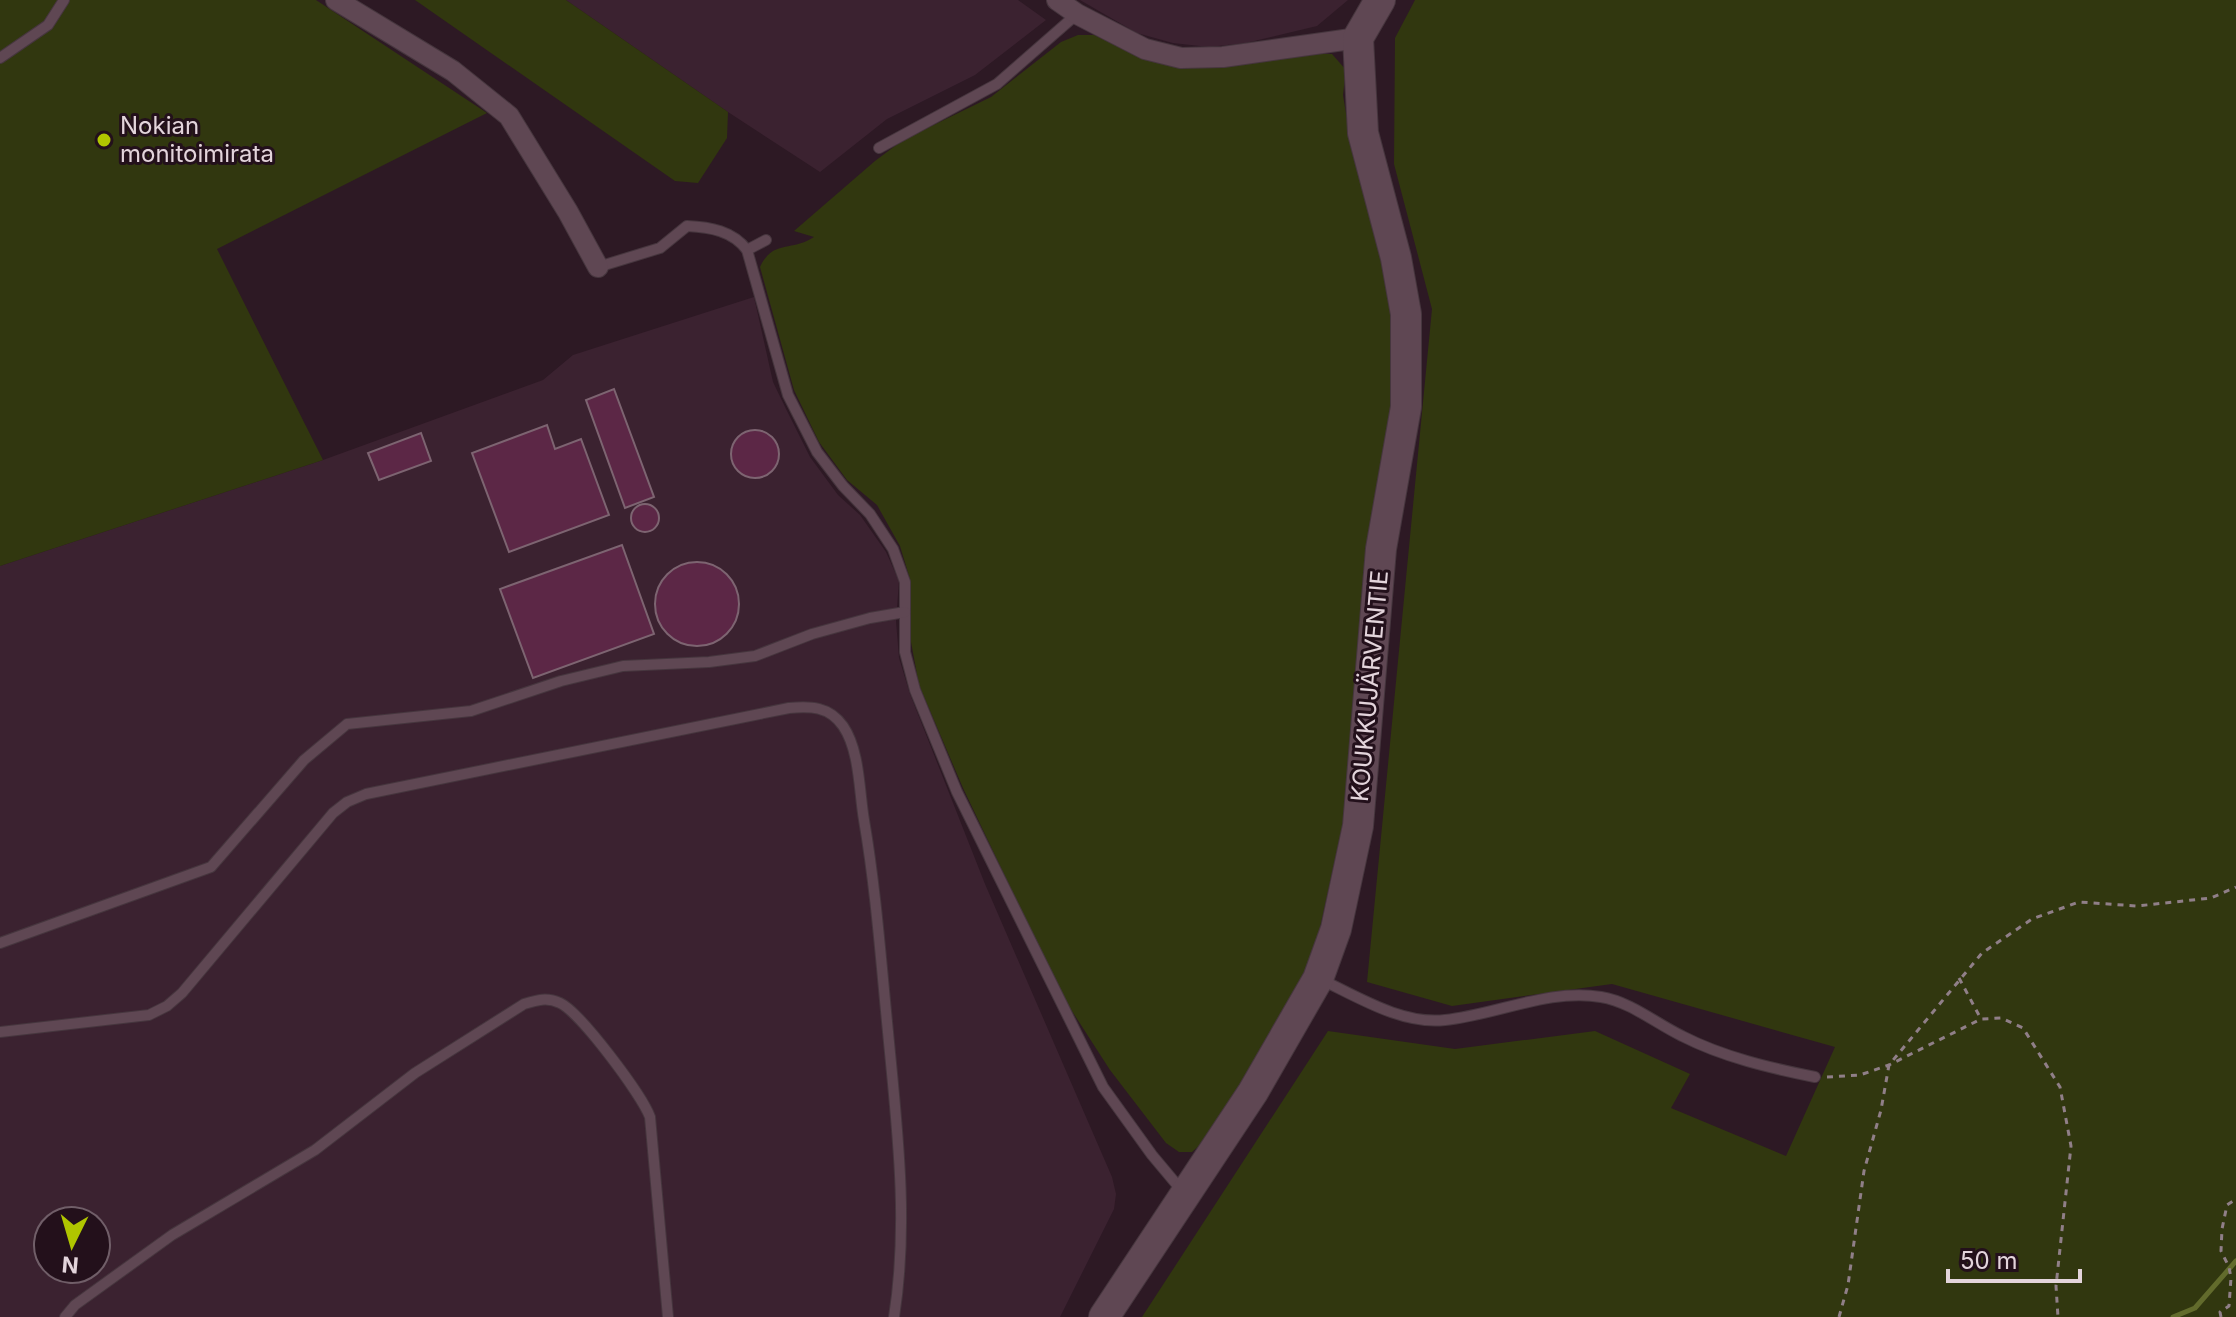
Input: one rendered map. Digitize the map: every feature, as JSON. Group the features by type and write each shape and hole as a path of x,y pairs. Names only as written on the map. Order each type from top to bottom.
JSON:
{"street":[{"path":"336,0 453,71 509,116 598,267"},
{"path":"1057,0 1077,14 1145,49 1181,58 1223,57 1358,38 1380,0"},
{"name":"KOUKKUJÄRVENTIE","path":"1104,1317 1253,1092 1318,979 1336,929 1358,826 1381,549 1406,407 1406,314 1396,258 1363,133 1358,38"}],"lane":[{"path":"0,58 48,25 64,0"},
{"path":"879,148 997,84 1077,14"},
{"path":"598,267 660,248 687,226 711,227 740,240 747,250 788,395 817,452 870,514 893,549 905,582 905,652 915,690 957,792 1103,1087 1184,1194"},
{"path":"747,250 766,240"},
{"path":"0,943 211,867 304,760 347,724 471,711 561,681 623,666 709,662 755,656 812,634 905,612"},
{"path":"0,1032 149,1015 167,1006 182,993 333,813 347,802 366,794 789,708 817,707 829,712 842,725 852,744 872,868 902,1174 899,1281 894,1317"},
{"path":"1318,979 1404,1017 1443,1021 1558,997 1599,996 1627,1004 1684,1037 1774,1070 1815,1077"},
{"path":"65,1317 75,1305 172,1235 315,1150 415,1073 524,1004 537,999 564,1004 580,1020 639,1094 650,1117 668,1317"}],"path":[{"path":"1839,1317 1848,1285 1864,1171 1881,1110 1889,1065 1982,953 2032,919 2079,902 2137,906 2211,898 2236,887"},
{"path":"1959,978 1981,1019"},
{"path":"1815,1077 1860,1075 1889,1065 1981,1019 2001,1018 2023,1028 2060,1087 2071,1146 2056,1286 2058,1317"},
{"path":"2221,1317 2220,1312 2229,1306 2231,1278 2221,1251 2222,1229 2227,1205 2236,1199"}],"shaded area":[{"path":"566,0 1018,0 1046,20 975,75 887,119 820,172"},
{"path":"1080,0 1348,0 1317,26 1246,43 1209,47 1173,43 1137,33"},
{"path":"754,297 773,382 810,457 838,495 860,515 886,552 899,581 896,621 899,658 910,694 985,884 1112,1177 1116,1194 1114,1209 1060,1317 0,1317 0,566 323,460 543,380 573,355"}],"green space":[{"path":"0,0 316,0 487,113 217,249 323,460 0,566"},
{"path":"415,0 566,0 728,112 727,138 698,183 675,181"},
{"path":"1415,0 2236,0 2236,1317 1142,1317 1328,1031 1455,1049 1595,1031 1690,1074 1671,1108 1786,1156 1835,1047 1612,984 1452,1006 1367,982 1432,309 1394,164 1395,38"},
{"path":"1078,35 1094,35 1139,56 1227,66 1332,54 1346,70 1343,95 1353,156 1383,251 1394,315 1393,405 1345,814 1317,941 1301,981 1213,1133 1192,1152 1179,1152 1166,1143 1110,1070 1061,994 963,788 919,685 911,642 910,579 900,546 877,505 847,480 819,442 794,390 760,267 765,258 777,249 814,237 794,231 903,140 991,97 1061,42"}],"building":[{"path":"614,389 654,497 625,508 586,400"},
{"path":"547,425 555,449 581,439 609,515 509,552 472,453"},
{"path":"755,430 772,437 779,454 772,471 755,478 738,471 731,454 738,437"},
{"path":"421,433 431,461 379,480 368,453"},
{"path":"645,504 655,508 659,518 655,528 645,532 635,528 631,518 635,508"},
{"path":"622,545 654,634 533,678 500,589"},
{"path":"697,562 713,565 727,574 736,588 739,604 736,620 727,634 713,643 697,646 681,643 667,634 658,620 655,604 658,588 667,574 681,565"}],"waterway":[{"path":"2173,1317 2195,1308 2236,1261"}],"place":[{"name":"Nokian monitoimirata","path":"104,140"}]}
